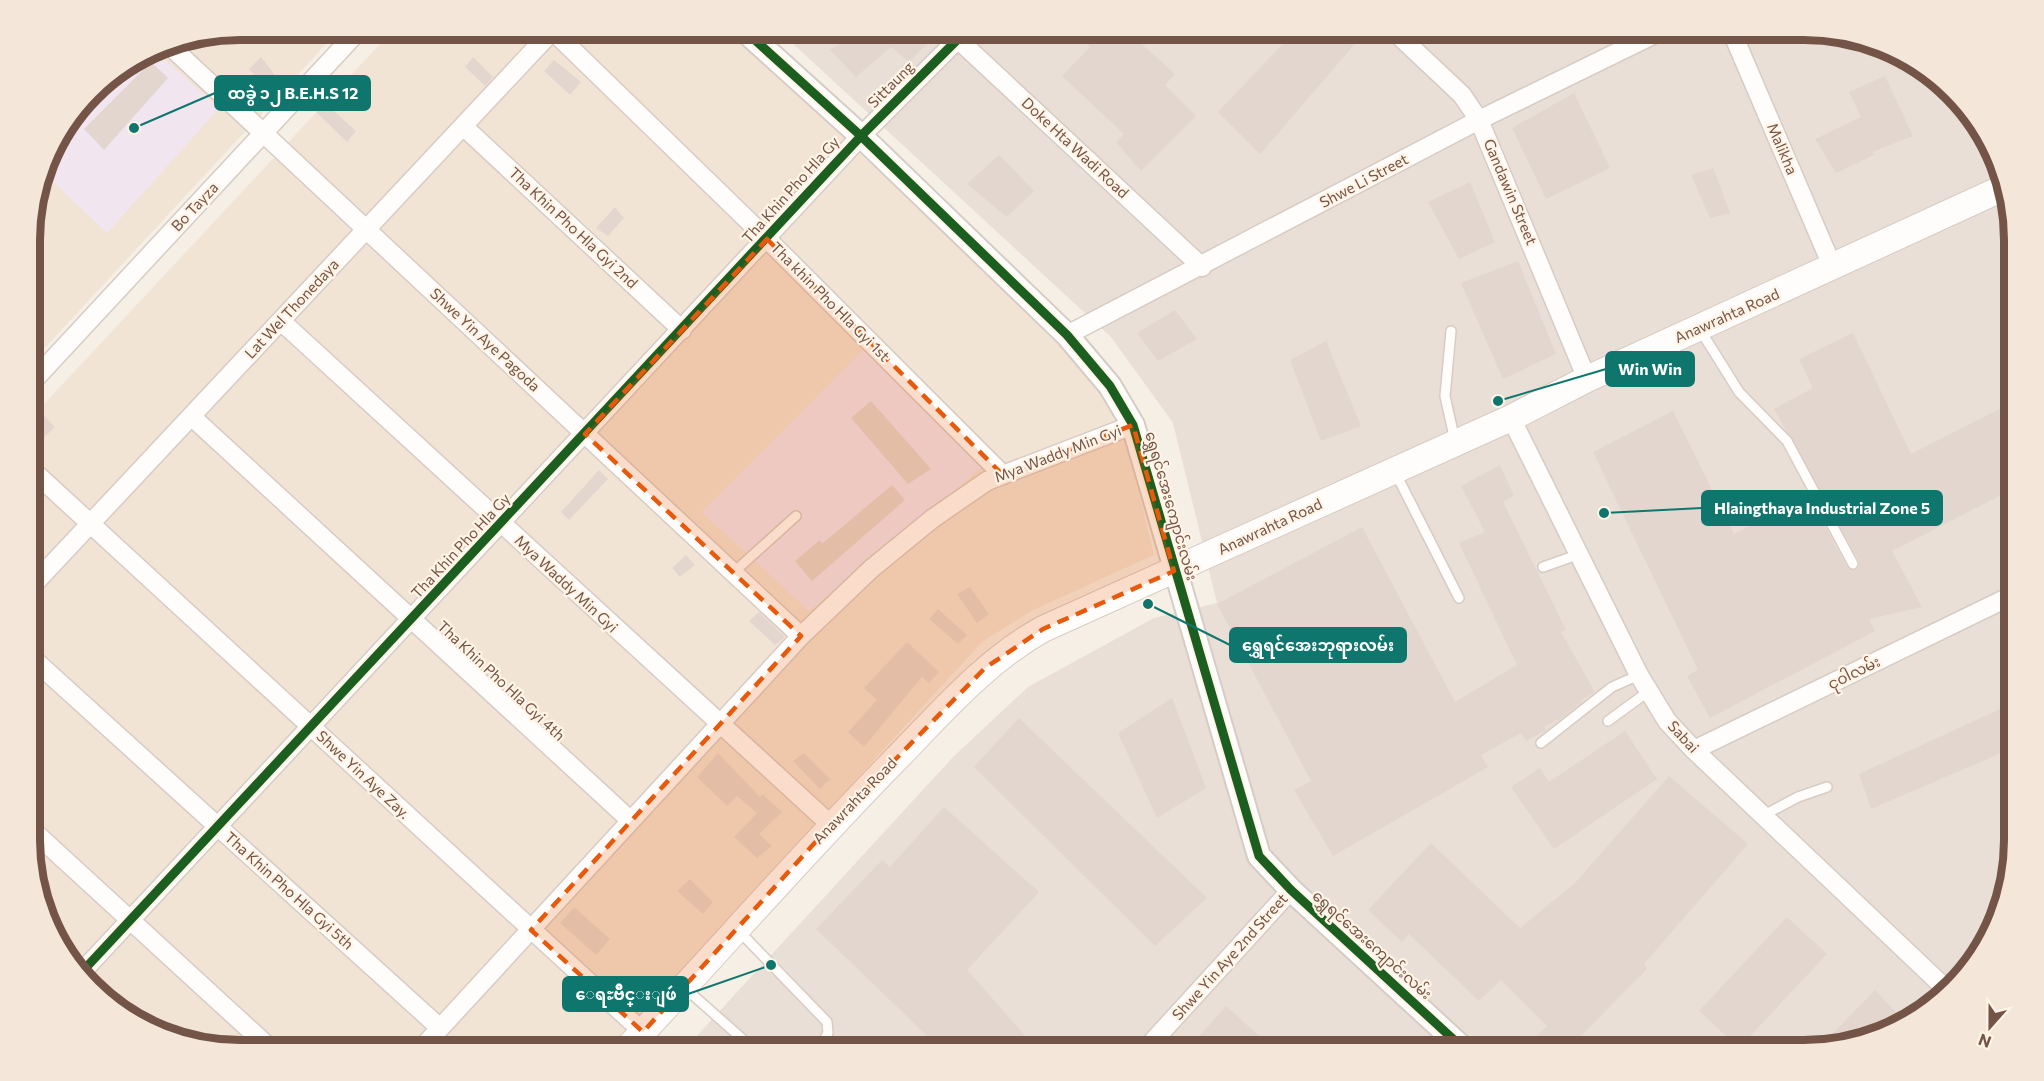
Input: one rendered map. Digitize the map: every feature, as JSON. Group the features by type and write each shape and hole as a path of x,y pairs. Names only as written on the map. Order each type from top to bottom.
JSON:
{"main road":[{"name":"Anawrahta Road","path":"635,1040 831,825 985,668 1016,644 1042,629 1511,418 1587,379 1998,196"}],"street":[{"name":"Gandawin Street","path":"1404,40 1462,95 1479,120 1587,379"},
{"name":"Shwe Li Street","path":"1067,335 1202,267 1479,120 1642,40"},
{"name":"Malikha","path":"1735,40 1833,268"},
{"name":"Bo Tayza","path":"41,372 349,41"},
{"name":"Lat Wel Thonedaya","path":"40,577 543,41"},
{"name":"Tha khin Pho Hla Gyi 1st","path":"564,41 767,239 1003,475"},
{"name":"ရွှေရင်အေးကျောင်းလမ်း","path":"756,41 861,136 1067,335 1110,386 1133,425 1259,856 1291,890 1454,1040"},
{"name":"Sittaung","path":"861,136 951,41"},
{"name":"Doke Hta Wadi Road","path":"966,41 1202,267"},
{"name":"Shwe Yin Aye Pagoda","path":"176,51 801,636"},
{"name":"Tha Khin Pho Hla Gyi 2nd","path":"463,126 682,330"},
{"name":"Tha Khin Pho Hla Gy","path":"86,967 861,136"},
{"name":"Mya Waddy Min Gyi","path":"280,321 719,725 831,825"},
{"name":"Tha Khin Pho Hla Gyi 4th","path":"191,416 631,821"},
{"name":"Sabai","path":"1511,418 1639,675 1667,720 1694,750 1941,985"},
{"name":"Mya Waddy Min Gyi","path":"429,1040 801,636 871,569 933,519 987,481 1133,425"},
{"name":"Shwe Yin Aye Zay.","path":"41,478 643,1032"},
{"name":"ငုဝါလမ်း","path":"1694,750 2004,600"},
{"name":"Tha Khin Pho Hla Gyi 5th","path":"40,665 440,1028"},
{"path":"40,837 261,1040"},
{"name":"Shwe Yin Aye 2nd Street","path":"1154,1040 1291,890"}],"lane":[{"path":"1699,328 1739,392 1787,441 1853,564"},
{"path":"1451,331 1444,396 1455,443"},
{"path":"1394,470 1459,598"},
{"path":"734,573 796,516"},
{"path":"1543,567 1580,554"},
{"path":"1540,743 1612,687 1639,675"},
{"path":"1608,721 1649,691"},
{"path":"1764,815 1798,797 1827,787"},
{"path":"736,928 827,1022 828,1034 824,1040"},
{"path":"685,987 744,1040"}],"highlighted area":[{"path":"767,239 1003,475 1133,425 1174,571 1043,629 985,668 831,825 643,1032 531,930 801,636 585,434"}],"shaded area":[{"path":"1804,40 1843,44 1868,51 1915,74 1954,109 1977,141 1997,189 2004,240 2004,840 1997,892 1983,929 1970,952 1935,991 1915,1007 1868,1030 1843,1037 1817,1040 693,1040 953,757 1028,687 1154,618 1217,603 1173,423 1111,337 790,41"},
{"path":"227,41 329,41 41,352 41,227 47,189 61,152 74,129 99,99 140,67 176,51 201,44"},
{"path":"383,41 742,41 1068,340 1120,413 1154,555 1031,611 982,642 617,1040 214,1039 189,1034 152,1020 129,1007 109,991 82,962 67,940 47,892 40,840 41,408"},
{"path":"162,57 219,108 107,233 51,179 61,152 74,129 99,99 129,74"},
{"path":"864,349 982,467 809,611 702,512"}],"building":[{"path":"1083,40 1138,40 1175,74 1165,85 1196,116 1141,171 1116,142 1124,134 1062,76 1090,47"},
{"path":"1286,40 1349,40 1354,45 1260,154 1218,112"},
{"path":"846,41 930,41 909,62 891,47 856,77 830,50"},
{"path":"261,57 285,88 272,96 249,69"},
{"path":"473,57 493,77 485,86 465,67"},
{"path":"554,60 581,82 570,95 544,71"},
{"path":"151,62 168,78 104,150 84,129"},
{"path":"1885,76 1913,136 1872,152 1874,155 1836,173 1815,139 1861,117 1849,92"},
{"path":"1574,93 1610,168 1546,199 1512,128"},
{"path":"322,100 356,131 347,142 313,109"},
{"path":"999,155 1034,191 1007,217 967,184"},
{"path":"1713,168 1730,213 1710,218 1691,175"},
{"path":"1470,182 1495,242 1459,259 1428,202"},
{"path":"615,207 624,218 608,236 596,228"},
{"path":"1518,261 1556,354 1503,379 1461,283"},
{"path":"1175,310 1197,339 1158,361 1137,333"},
{"path":"1853,333 1911,454 2004,407 2004,494 1892,551 1922,607 1869,619 1875,631 1710,718 1687,676 1698,670 1593,452 1673,411 1734,534 1808,495 1847,567 1856,570 1859,567 1859,561 1774,409 1813,388 1799,359"},
{"path":"1326,341 1361,426 1321,441 1290,360"},
{"path":"871,401 931,469 908,484 851,418"},
{"path":"41,413 55,427 41,441"},
{"path":"1500,465 1514,496 1503,502 1566,630 1561,632 1595,692 1581,700 1582,702 1562,718 1544,727 1546,730 1526,741 1521,733 1481,755 1488,767 1333,856 1294,790 1311,781 1217,604 1362,527 1455,702 1517,665 1459,543 1485,532 1461,486"},
{"path":"599,470 608,479 569,520 561,512"},
{"path":"892,485 905,500 812,581 795,561 820,540 822,544"},
{"path":"686,555 695,565 680,577 672,568"},
{"path":"970,587 989,614 977,623 957,594"},
{"path":"938,609 967,635 958,644 929,619"},
{"path":"759,612 785,637 775,645 749,621"},
{"path":"907,642 939,672 929,683 922,677 864,747 848,732 877,700 864,688"},
{"path":"1172,698 1206,788 1157,818 1118,733"},
{"path":"2000,709 2004,721 2004,752 1871,809 1859,774"},
{"path":"1019,718 1207,898 1155,946 974,767"},
{"path":"1625,731 1657,779 1554,849 1511,787 1540,768 1549,782"},
{"path":"718,753 760,797 762,794 782,812 759,834 772,846 757,858 734,837 757,813 737,796 727,806 697,777"},
{"path":"804,753 830,779 820,789 793,761"},
{"path":"1669,776 1748,844 1644,964 1647,969 1577,1040 1533,1040 1547,1026 1501,980 1479,1001 1409,934 1402,942 1368,910 1431,843 1520,928 1575,883"},
{"path":"944,807 1039,892 967,970 1029,1040 932,1040 816,929 882,860 890,867"},
{"path":"690,879 713,902 703,914 677,891"},
{"path":"574,907 610,939 596,955 560,923"},
{"path":"1787,917 1827,954 1746,1040 1730,1040 1699,1011"},
{"path":"1875,990 1899,1016 1868,1030 1828,1039"},
{"path":"1226,1006 1264,1040 1196,1040"}],"cycle path":[{"path":"756,41 861,136 1067,335 1110,386 1133,425 1259,856 1291,890 1454,1040"},
{"path":"86,967 861,136 956,41"}],"place":[{"name":"ထခွဲ ၁၂ B.E.H.S 12","path":"134,128"},
{"name":"Win Win","path":"1498,401"},
{"name":"Hlaingthaya Industrial Zone 5","path":"1604,513"},
{"name":"ရွှေရင်အေးဘုရားလမ်း","path":"1148,604"},
{"name":"ေရႊဗ်ိဳင္းျဖဴ","path":"771,965"}]}
